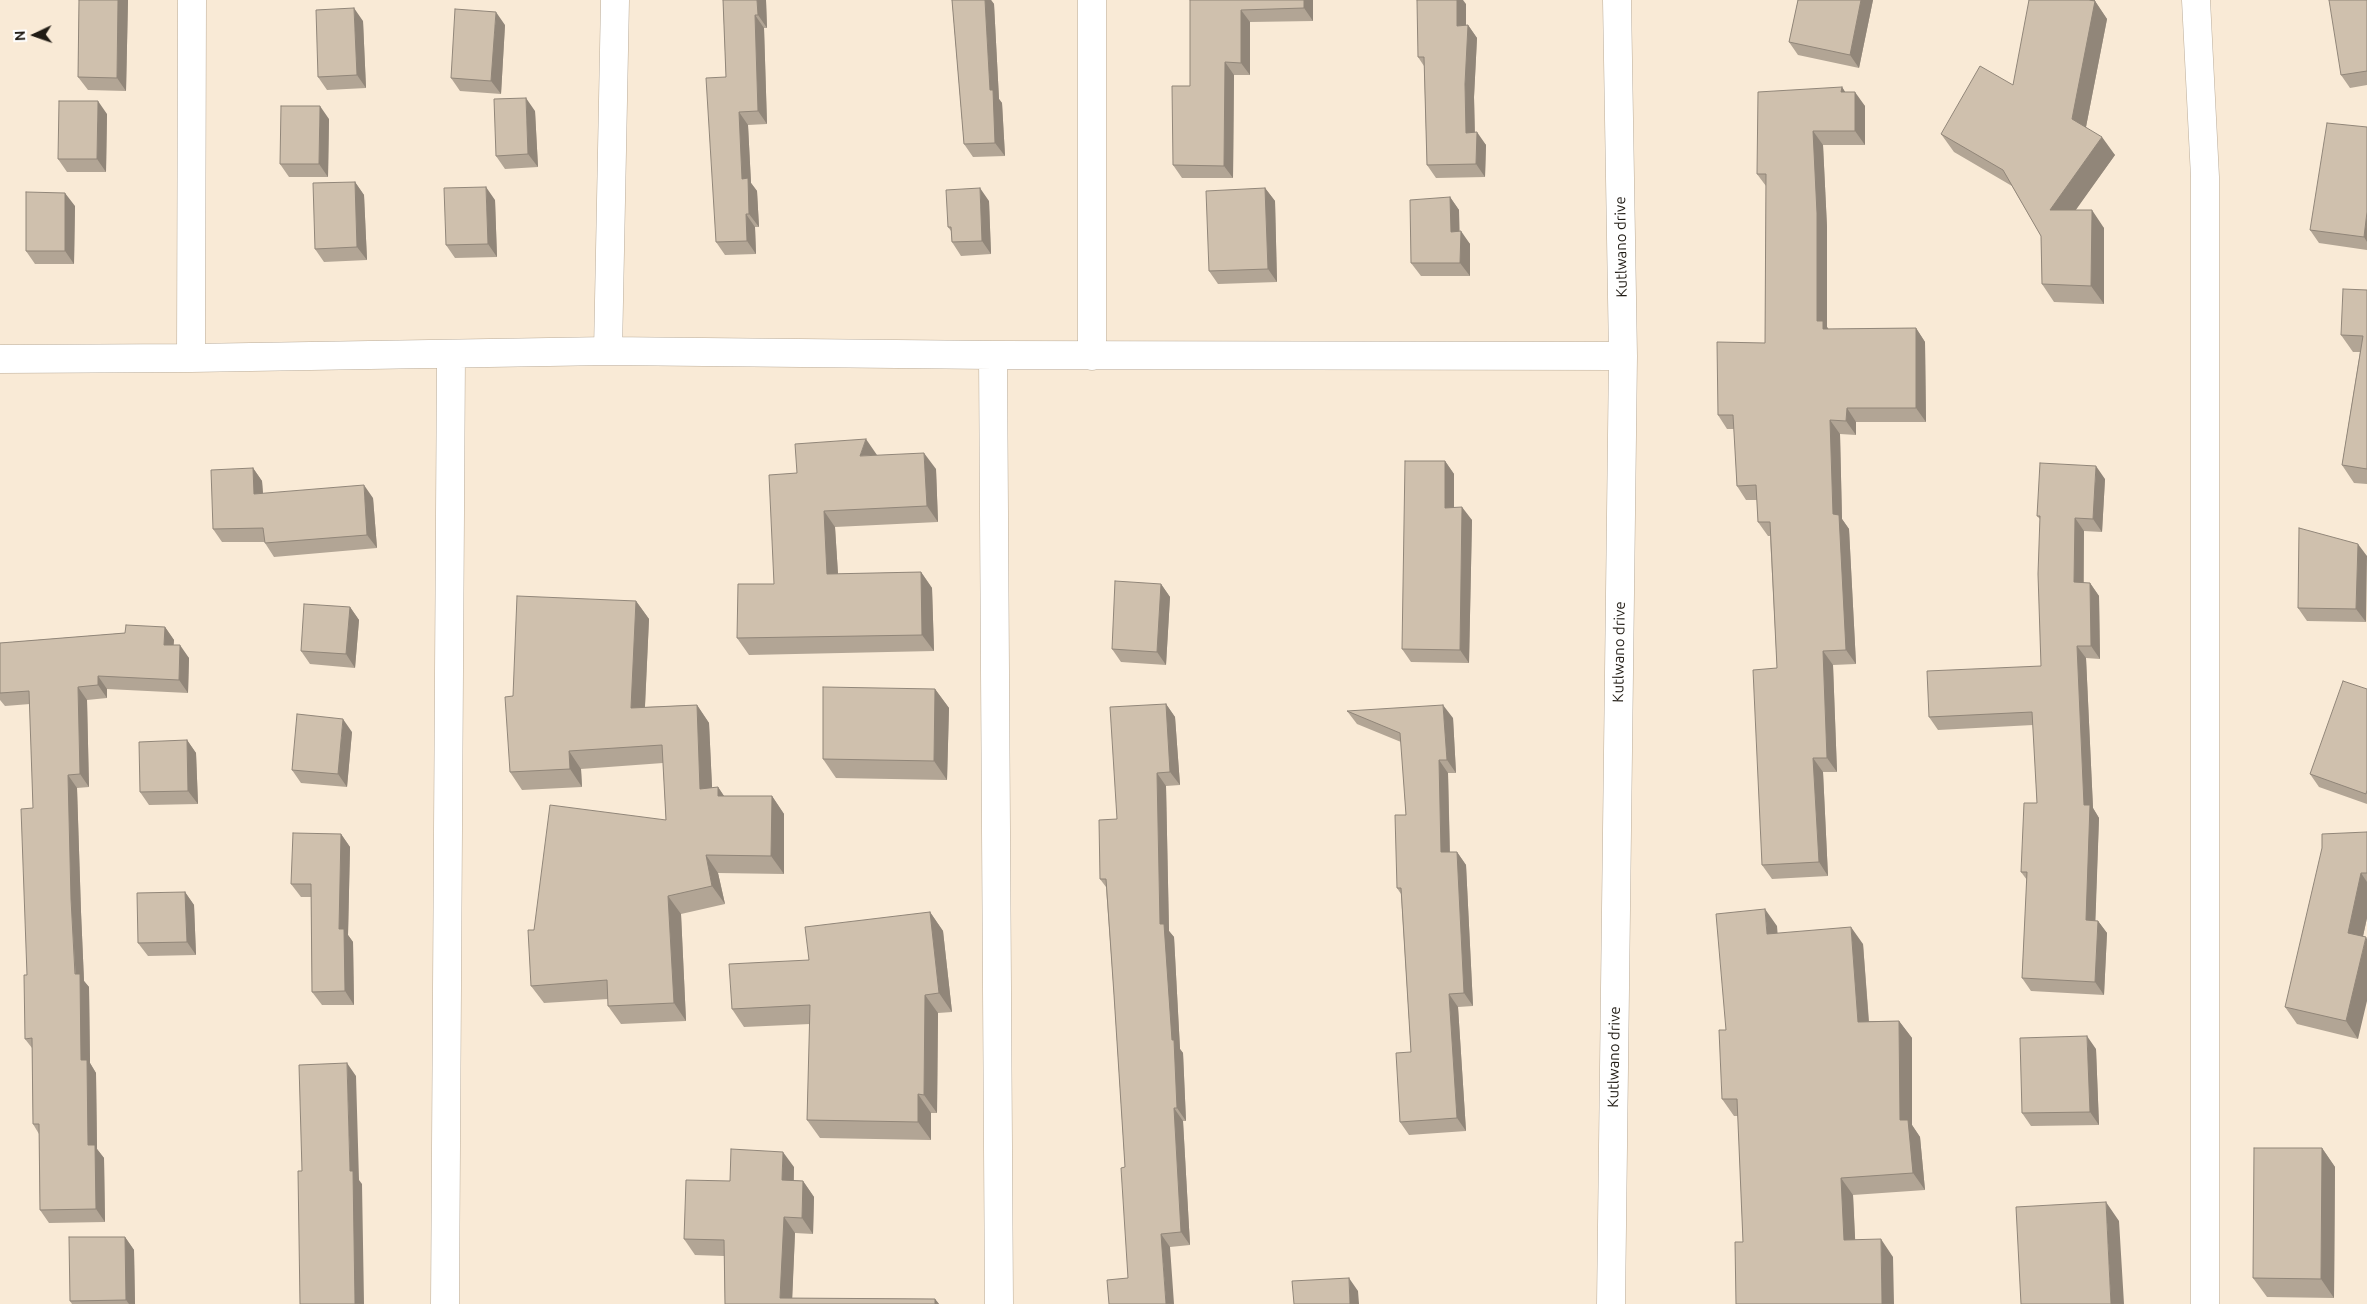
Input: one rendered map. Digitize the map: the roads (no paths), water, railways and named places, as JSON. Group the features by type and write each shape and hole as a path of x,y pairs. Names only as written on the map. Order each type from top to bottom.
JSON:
{"street":[{"path":"191,358 192,0"},
{"path":"608,351 615,0"},
{"path":"1092,0 1092,356"},
{"name":"Kutlwano drive","path":"1611,1304 1623,356 1617,0"},
{"path":"2196,0 2205,177 2205,1304"},
{"path":"0,359 450,355 608,351 1092,356 1623,356"},
{"path":"445,1304 450,355"},
{"path":"993,355 999,1304"}]}
